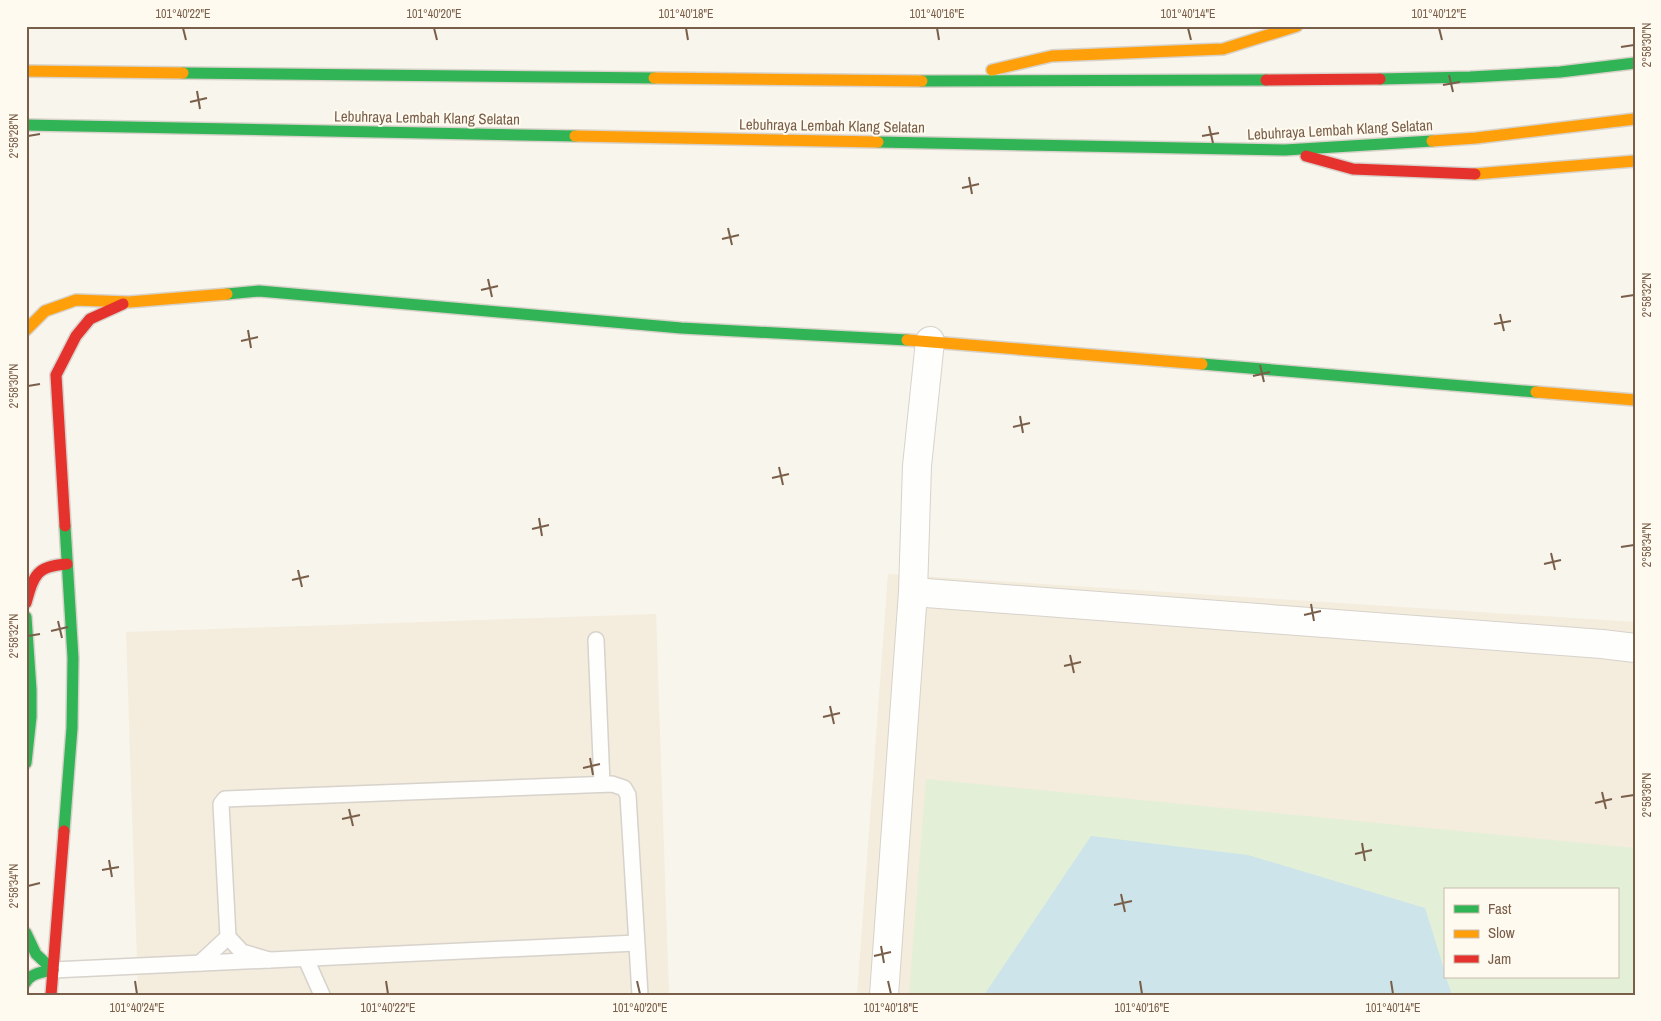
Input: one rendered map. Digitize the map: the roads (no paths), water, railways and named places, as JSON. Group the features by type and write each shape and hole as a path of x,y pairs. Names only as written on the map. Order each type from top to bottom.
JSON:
{"main road":[{"path":"957,81 1003,67 1052,56 1223,48 1297,26"},
{"path":"26,71 957,81 1300,80 1470,77 1560,72 1635,63"},
{"name":"Lebuhraya Lembah Klang Selatan","path":"26,125 1285,150 1476,138 1635,119"},
{"path":"1285,150 1353,169 1476,174 1635,160"},
{"path":"26,330 45,311 76,300 129,302 259,291 681,328 930,341 1635,400"},
{"path":"51,995 72,728 73,658 56,375 76,336 90,319 129,302"},
{"path":"26,603 34,577 41,568 53,564 67,564"},
{"path":"26,617 31,718 26,763"},
{"path":"26,933 30,946 37,956 53,970"},
{"path":"26,982 28,977 53,970"}],"street":[{"path":"884,995 913,592 917,466 930,341"},
{"path":"913,592 1635,648"}],"lane":[{"path":"596,640 602,784"},
{"path":"269,960 242,952 228,937 221,804 225,799 602,784 624,788 628,795 640,995"},
{"path":"200,963 228,937"},
{"path":"53,970 636,943"},
{"path":"306,959 322,995"}],"water":[{"path":"1091,836 1248,855 1425,908 1444,969 1444,978 1446,978 1452,995 984,995"}]}
